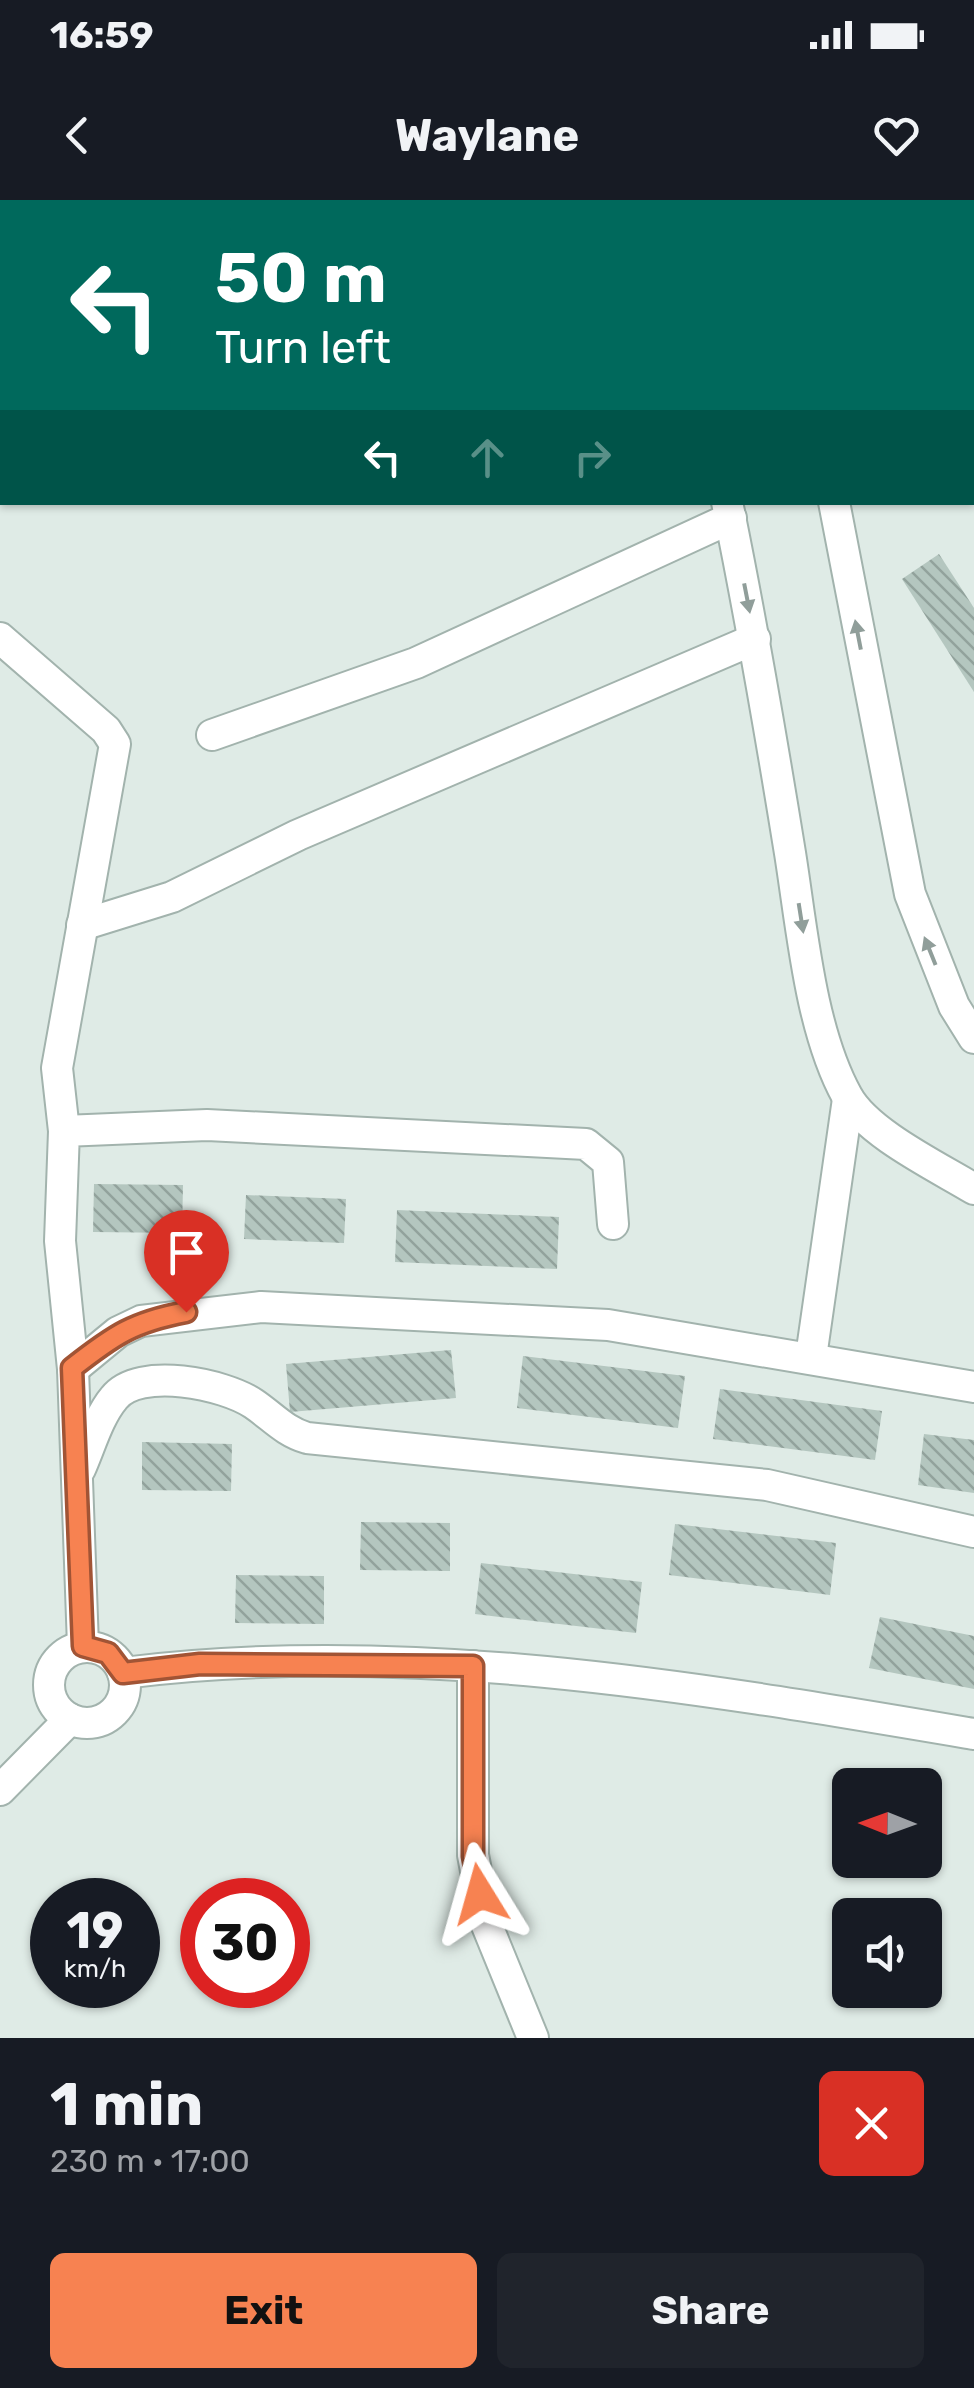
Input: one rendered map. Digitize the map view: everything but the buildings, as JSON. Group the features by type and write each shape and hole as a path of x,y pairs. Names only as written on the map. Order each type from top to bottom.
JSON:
{"street":[{"path":"835,505 910,894 954,1006 974,1038"},
{"path":"212,735 416,663 729,510 755,639 809,969 830,1053 848,1098 876,1126 974,1190"},
{"path":"0,638 106,730 115,744 57,1068 64,1131 60,1241 72,1368 83,1646"},
{"path":"82,925 172,897 298,835 755,639"},
{"path":"811,1357 848,1098"},
{"path":"64,1131 206,1125 586,1144 608,1162 613,1224"},
{"path":"72,1368 118,1332 141,1321 261,1307 608,1325 974,1387"},
{"path":"78,1474 114,1396 130,1386 176,1380 226,1390 253,1403 292,1434 306,1438 767,1485 974,1532"},
{"path":"83,1646 108,1653 123,1673 122,1698 106,1718 94,1722 70,1719 52,1702 49,1678 61,1656 83,1646"},
{"path":"123,1673 200,1664 473,1666 585,1678 974,1734"},
{"path":"473,1666 473,1856 486,1923 533,2038"},
{"path":"0,1790 70,1719"}],"route":[{"path":"186,1312 141,1321 118,1332 72,1368 83,1646 108,1653 123,1673 200,1664 473,1666 473,1856 480,1894"}]}
